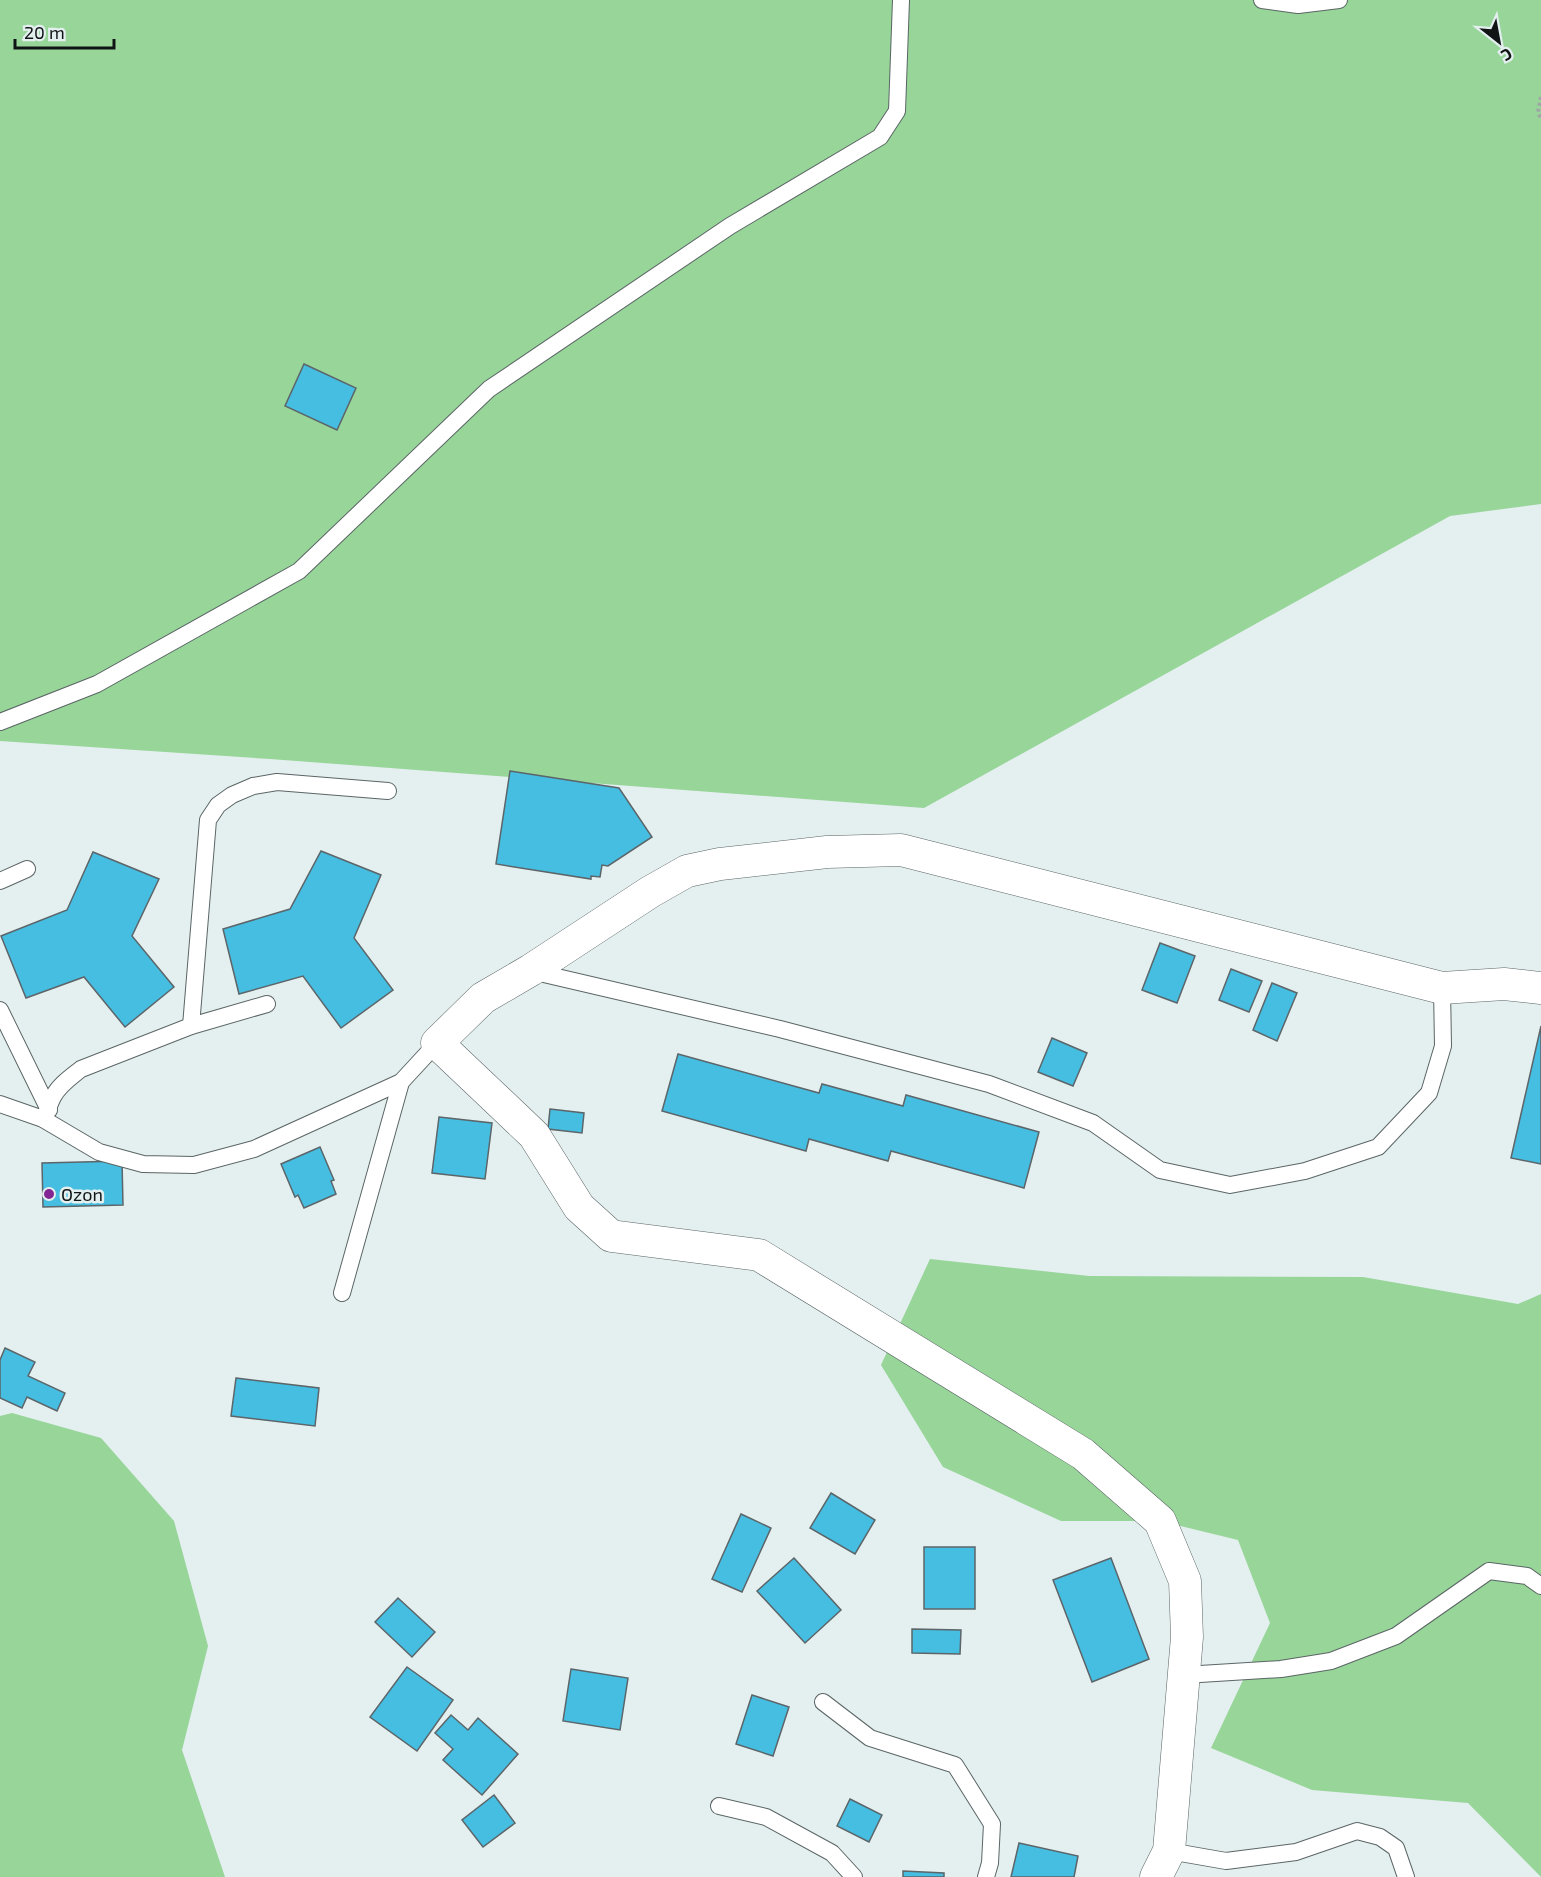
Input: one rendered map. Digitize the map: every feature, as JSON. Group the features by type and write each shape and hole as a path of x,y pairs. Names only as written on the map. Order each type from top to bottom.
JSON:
{"street":[{"path":"1163,1864 1184,1675 1186,1637 1185,1581 1160,1521 1083,1454 759,1255 610,1236 579,1207 534,1135 437,1043 483,998 531,970 650,891 687,871 720,864 826,852 901,850 1442,988 1504,984 1541,988"}],"lane":[{"path":"0,722 97,684 299,571 489,389 730,226 880,136 897,111 901,0"},
{"path":"1262,0 1298,5 1339,0"},
{"path":"191,1026 208,820 218,805 232,795 253,786 277,782 388,791"},
{"path":"0,881 27,869"},
{"path":"531,970 780,1029 989,1084 1093,1122 1160,1170 1230,1185 1305,1171 1378,1147 1429,1093 1443,1046 1442,988"},
{"path":"46,1115 53,1097 66,1081 81,1069 191,1026 267,1004"},
{"path":"0,1010 46,1115"},
{"path":"0,1104 46,1115 99,1152 143,1164 194,1165 254,1149 401,1082 437,1043"},
{"path":"342,1293 401,1082"},
{"path":"1184,1675 1281,1669 1331,1661 1396,1636 1489,1571 1527,1576 1541,1586"},
{"path":"824,1702 870,1738 956,1765 992,1824 990,1863 986,1877"},
{"path":"719,1806 766,1817 832,1853 854,1877"},
{"path":"1163,1864 1226,1861 1296,1852 1357,1831 1380,1837 1396,1848 1406,1877"}],"path":[{"path":"1541,97 1538,112 1541,118"}],"green space":[{"path":"0,0 1541,0 1541,504 1450,516 924,808 0,741"},
{"path":"930,1259 1089,1276 1363,1277 1518,1304 1541,1294 1541,1877 1468,1803 1312,1790 1211,1748 1270,1623 1238,1540 1160,1521 1061,1521 943,1467 881,1365"},
{"path":"12,1413 101,1438 174,1521 208,1646 182,1750 225,1877 0,1877 0,1416"}],"building":[{"path":"304,364 356,388 337,430 285,406"},
{"path":"510,771 619,788 652,837 608,866 602,865 600,877 591,876 591,879 496,864"},
{"path":"321,851 381,875 354,938 393,990 341,1028 303,976 239,994 223,929 290,909"},
{"path":"93,852 159,879 132,936 174,987 125,1027 84,977 26,998 1,936 67,910"},
{"path":"1160,943 1195,956 1177,1003 1142,990"},
{"path":"1231,969 1262,981 1249,1012 1219,1000"},
{"path":"1272,983 1297,993 1277,1041 1253,1030"},
{"path":"1541,1026 1541,1164 1511,1158"},
{"path":"1052,1038 1087,1053 1073,1086 1038,1072"},
{"path":"678,1054 819,1093 822,1084 903,1106 906,1095 1039,1132 1024,1188 891,1151 888,1161 809,1139 806,1151 662,1111"},
{"path":"550,1109 584,1113 582,1133 548,1129"},
{"path":"439,1117 492,1123 485,1179 432,1173"},
{"path":"320,1147 334,1180 331,1181 336,1194 304,1208 298,1195 295,1197 281,1164"},
{"path":"122,1161 123,1205 43,1207 42,1163"},
{"path":"5,1348 35,1362 28,1376 65,1393 57,1411 27,1397 22,1408 0,1398 0,1360"},
{"path":"236,1378 319,1388 315,1426 231,1416"},
{"path":"831,1493 875,1520 855,1554 810,1528"},
{"path":"741,1514 771,1528 742,1592 712,1579"},
{"path":"924,1547 975,1547 975,1609 924,1609"},
{"path":"794,1558 841,1610 805,1643 757,1591"},
{"path":"1111,1558 1149,1659 1092,1682 1053,1580"},
{"path":"398,1598 435,1632 412,1657 375,1622"},
{"path":"912,1629 961,1630 960,1654 912,1653"},
{"path":"407,1667 453,1700 417,1751 370,1717"},
{"path":"571,1669 628,1678 620,1730 563,1721"},
{"path":"752,1695 789,1707 773,1756 736,1744"},
{"path":"451,1715 468,1730 478,1718 518,1754 482,1795 443,1760 453,1749 435,1733"},
{"path":"494,1795 515,1823 483,1847 462,1820"},
{"path":"850,1799 882,1815 869,1842 837,1826"},
{"path":"1019,1843 1078,1856 1074,1877 1011,1877"},
{"path":"903,1871 944,1873 944,1877 903,1877"}],"place":[{"name":"Ozon","path":"49,1194"}]}
